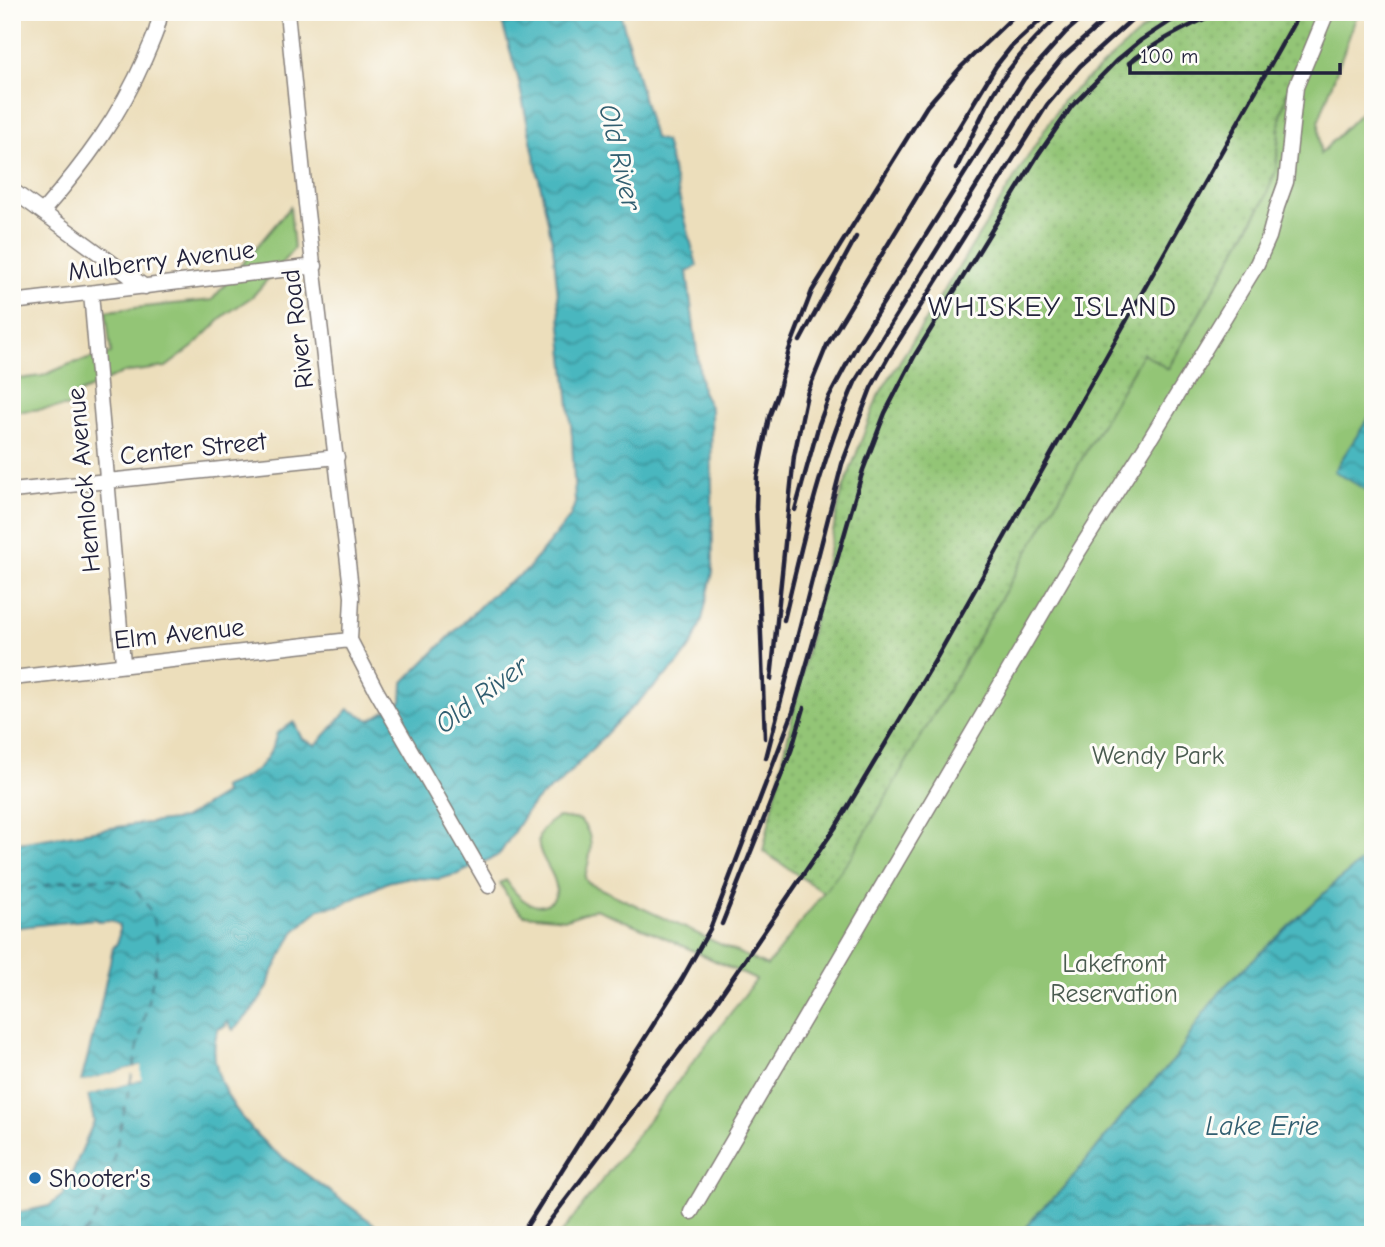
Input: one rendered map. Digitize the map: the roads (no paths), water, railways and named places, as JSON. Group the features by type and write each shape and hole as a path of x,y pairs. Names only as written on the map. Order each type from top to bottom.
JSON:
{"street":[{"path":"43,211 80,169 107,131 136,79 159,24 160,12"},
{"name":"River Road","path":"287,12 306,204 352,597 350,640"},
{"path":"691,1212 1077,554 1256,264 1269,237 1276,207 1286,182 1296,87 1327,12"},
{"path":"12,190 145,287"},
{"name":"Mulberry Avenue","path":"12,302 314,267"},
{"name":"Hemlock Avenue","path":"91,293 123,663"},
{"name":"Center Street","path":"12,491 337,457"},
{"path":"350,640 489,886"},
{"name":"Elm Avenue","path":"12,678 123,663 350,640"}],"water":[{"path":"499,12 620,12 654,138 665,141 697,266 687,272 702,391 711,409 713,572 702,620 693,643 678,664 621,718 561,782 529,808 499,855 458,874 439,879 406,878 388,882 341,905 319,909 294,932 271,975 268,987 252,1011 233,1030 227,1021 226,1026 218,1029 215,1062 219,1078 246,1122 269,1147 389,1235 12,1235 12,1214 49,1206 63,1195 94,1121 88,1095 161,1074 157,1061 81,1082 113,948 118,940 119,925 110,920 94,919 12,928 12,844 183,819 225,793 222,788 258,768 269,754 277,733 294,722 302,739 316,745 349,709 370,720 402,701 403,683 489,597 527,570 570,517 575,503 572,436 553,246 518,78"},
{"path":"1373,411 1373,494 1334,471"},
{"name":"Lake Erie","path":"1373,852 1373,1235 1021,1235 1038,1212 1064,1188 1132,1104 1175,1059 1202,1015 1226,985 1335,883"}],"waterway":[{"name":"Old River","path":"153,1029 153,1108"}],"railway":[{"path":"765,738 757,477 769,417 789,350 812,291 927,106 962,66 1018,12"},
{"path":"771,679 794,456 807,394 827,345 996,66 1011,47 1049,12"},
{"path":"956,169 1002,80 1026,49 1062,12"},
{"path":"795,510 829,397 858,343 1024,79 1066,32 1089,12"},
{"path":"784,620 823,468 856,380 1036,90 1062,58 1114,12"},
{"path":"766,758 842,464 871,388 1047,105 1080,66 1140,12"},
{"path":"521,1235 682,979 710,929 793,712 863,470 885,413 915,355 1038,155 1072,106 1116,61 1140,41 1169,22 1192,12"},
{"path":"1129,63 1173,34 1220,12"},
{"path":"539,1235 714,1005 835,828 936,659 1300,12"},
{"path":"800,341 856,237"},
{"path":"722,924 791,751 804,708"}],"place":[{"name":"Shooter's","path":"35,1178"}],"district":[{"name":"WHISKEY ISLAND","path":"1053,306"}],"park label":[{"name":"Wendy Park","path":"1158,755"},
{"name":"Lakefront Reservation","path":"1114,978"}]}
